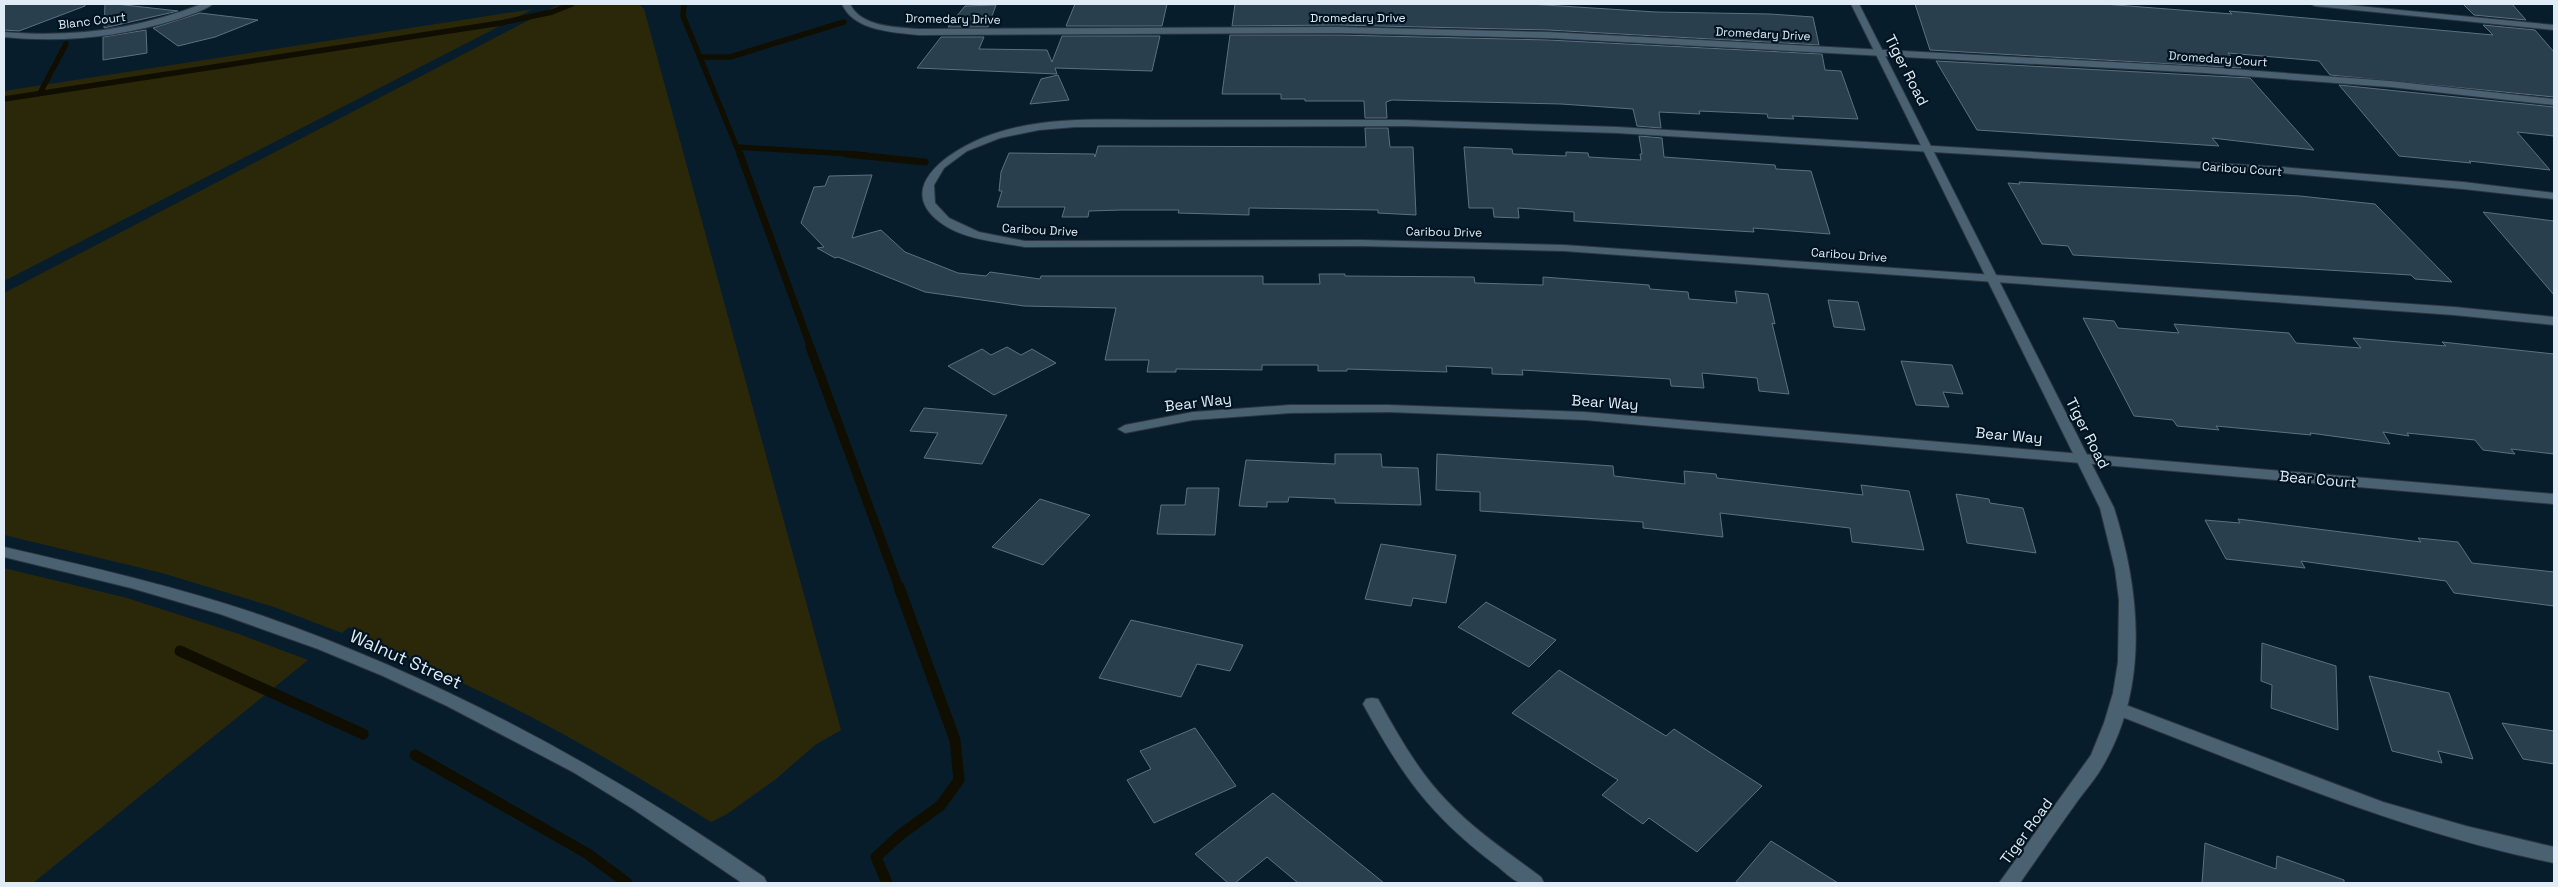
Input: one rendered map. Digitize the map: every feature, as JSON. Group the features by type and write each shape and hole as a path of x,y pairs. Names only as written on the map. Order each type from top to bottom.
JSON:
{"street":[{"name":"Blanc Court","path":"4,35 69,38 128,30 179,17 209,4"},
{"name":"Dromedary Drive","path":"846,4 853,15 868,23 890,29 918,32 1458,32 1879,52"},
{"name":"Tiger Road","path":"1855,4 2107,508 2124,565 2130,625 2128,657 2118,708 2101,754 2008,883"},
{"path":"2315,4 2554,28"},
{"name":"Dromedary Court","path":"1879,52 2299,77 2554,102"},
{"name":"Caribou Drive","path":"1929,150 1562,127 1416,123 1051,125 1011,132 960,151 942,164 930,178 926,188 926,198 939,216 964,231 992,239 1025,244 1462,244 1564,248 1992,278"},
{"name":"Caribou Court","path":"1929,150 2335,175 2554,196"},
{"path":"1992,278 2454,311 2554,321"},
{"name":"Bear Way","path":"1125,429 1192,416 1288,410 1436,410 1584,416 2082,458"},
{"name":"Bear Court","path":"2082,458 2554,499"},
{"name":"Walnut Street","path":"4,552 145,585 257,620 369,663 482,715 596,777 716,853 757,883"},
{"path":"1372,704 1399,754 1438,803 1453,819 1534,883"},
{"path":"2118,708 2380,809 2466,834 2554,855"}],"shaded area":[{"path":"569,4 639,4 644,9 841,730 815,745 776,779 727,814 711,822 633,774 554,729 349,627 342,633 274,607 162,573 4,535 4,293 556,6"},
{"path":"533,9 4,281 4,91"},
{"path":"4,568 127,598 239,634 308,660 33,883 4,883"}],"building":[{"path":"4,4 85,4 85,6 19,31 4,30"},
{"path":"105,4 116,4 178,11 104,28"},
{"path":"1075,4 1167,4 1162,26 1066,26"},
{"path":"1235,4 1529,4 1656,12 1770,14 1813,17 1819,45 1548,30 1338,25 1232,26"},
{"path":"1915,4 2103,4 2232,14 2229,11 2493,35 2483,25 2535,30 2554,52 2554,97 2330,75 2319,61 2228,53 2241,68 1930,50"},
{"path":"2463,4 2512,4 2526,20 2474,15"},
{"path":"996,5 988,27 948,27 965,6"},
{"path":"200,13 258,20 215,37 178,46 153,28"},
{"path":"146,30 147,53 103,60 103,37"},
{"path":"1230,35 1338,35 1548,40 1822,54 1825,70 1841,71 1858,119 1792,116 1794,119 1768,118 1767,114 1699,111 1700,114 1659,112 1661,128 1637,126 1633,109 1561,104 1392,100 1386,102 1387,118 1365,118 1364,101 1281,99 1281,94 1222,94"},
{"path":"1062,36 1160,36 1152,71 1055,68 1057,74 917,68 941,37 984,37 979,49 1047,50 1052,62"},
{"path":"1936,61 2250,78 2314,150 2212,138 2219,146 1977,130"},
{"path":"1058,75 1069,100 1030,104 1041,79"},
{"path":"2339,85 2554,107 2554,136 2517,132 2550,170 2399,156"},
{"path":"1365,128 1388,128 1390,147 1413,147 1416,215 1378,213 1378,210 1249,208 1249,215 1178,213 1179,210 1121,210 1089,211 1088,217 1062,217 1065,207 997,207 1002,191 999,191 1001,172 1009,153 1094,154 1095,157 1098,146 1366,147"},
{"path":"1639,136 1662,138 1664,157 1775,165 1776,169 1811,171 1830,234 1753,228 1754,232 1574,221 1574,212 1518,208 1519,218 1494,217 1493,208 1469,208 1464,147 1512,149 1513,154 1566,156 1566,152 1588,153 1589,157 1641,160"},
{"path":"872,175 852,238 881,230 905,252 958,273 986,276 990,272 1040,279 1041,276 1263,276 1263,284 1320,284 1319,274 1474,277 1475,283 1543,285 1543,277 1649,285 1650,289 1688,292 1689,299 1737,303 1735,291 1768,294 1775,324 1772,323 1789,394 1759,391 1757,378 1702,373 1704,388 1671,386 1670,379 1522,370 1523,375 1492,374 1492,368 1446,366 1447,372 1347,369 1347,371 1318,371 1318,365 1262,365 1262,370 1176,369 1176,372 1147,372 1149,360 1105,360 1116,308 1024,306 925,292 838,257 835,258 817,248 824,247 801,223 814,187 825,186 829,176"},
{"path":"2019,182 2300,196 2375,204 2452,282 2415,279 2411,275 2073,255 2068,246 2042,244 2008,183 2020,184"},
{"path":"2483,212 2554,221 2554,295"},
{"path":"1828,300 1858,302 1865,330 1834,327"},
{"path":"2083,318 2114,321 2118,328 2179,333 2174,324 2289,333 2296,343 2361,348 2353,338 2446,346 2442,342 2554,354 2554,454 2511,449 2515,454 2483,450 2475,440 2407,433 2409,436 2383,432 2390,444 2310,433 2311,435 2216,426 2219,430 2177,426 2173,420 2134,416"},
{"path":"1007,347 1021,355 1032,349 1056,363 994,395 948,366 982,349 991,355"},
{"path":"1901,361 1952,365 1963,394 1943,392 1949,407 1916,405"},
{"path":"924,408 1007,415 982,464 924,458 938,433 910,431"},
{"path":"1335,454 1381,454 1382,467 1418,468 1421,505 1335,503 1335,499 1289,497 1288,502 1267,502 1267,507 1239,506 1246,460 1335,464"},
{"path":"1437,454 1613,466 1614,476 1685,484 1684,471 1716,474 1717,478 1863,495 1861,485 1909,491 1924,550 1852,542 1850,528 1720,513 1723,537 1643,528 1643,522 1480,511 1480,492 1436,490"},
{"path":"1187,488 1219,488 1215,535 1157,534 1161,505 1185,505"},
{"path":"1956,494 1989,499 1990,503 2023,508 2036,553 1967,543"},
{"path":"1040,499 1090,515 1043,565 992,547"},
{"path":"2238,519 2421,542 2418,538 2458,542 2472,563 2554,572 2554,606 2454,593 2446,581 2301,561 2305,568 2226,559 2205,520 2240,523"},
{"path":"1381,544 1456,555 1446,603 1413,598 1411,606 1365,599"},
{"path":"1486,602 1556,640 1529,667 1458,627"},
{"path":"1131,620 1243,645 1230,671 1197,664 1181,697 1099,678"},
{"path":"2262,643 2336,666 2338,730 2271,708 2272,685 2261,681"},
{"path":"1559,670 1666,736 1674,729 1762,786 1697,852 1649,818 1643,824 1602,795 1618,780 1512,713"},
{"path":"2369,676 2449,693 2473,759 2438,751 2442,763 2392,751"},
{"path":"2502,723 2554,731 2554,764 2523,759"},
{"path":"1195,728 1236,786 1154,823 1127,780 1151,769 1140,751"},
{"path":"1273,793 1384,883 1298,883 1267,857 1235,883 1228,883 1195,854"},
{"path":"1771,841 1838,883 1735,883"},
{"path":"2205,843 2276,869 2277,856 2344,880 2344,883 2202,883"}],"waterway":[{"path":"4,99 501,23 552,12 572,4"},
{"path":"684,4 683,16 740,155"},
{"path":"701,57 730,57 844,22"},
{"path":"40,93 66,44"},
{"path":"737,147 866,155"},
{"path":"740,154 811,348"},
{"path":"846,154 925,162"},
{"path":"810,347 899,588"},
{"path":"887,883 876,857 900,835 940,806 959,780 955,740 899,587"},
{"path":"180,651 363,734"},
{"path":"415,755 588,854 627,883"}]}
